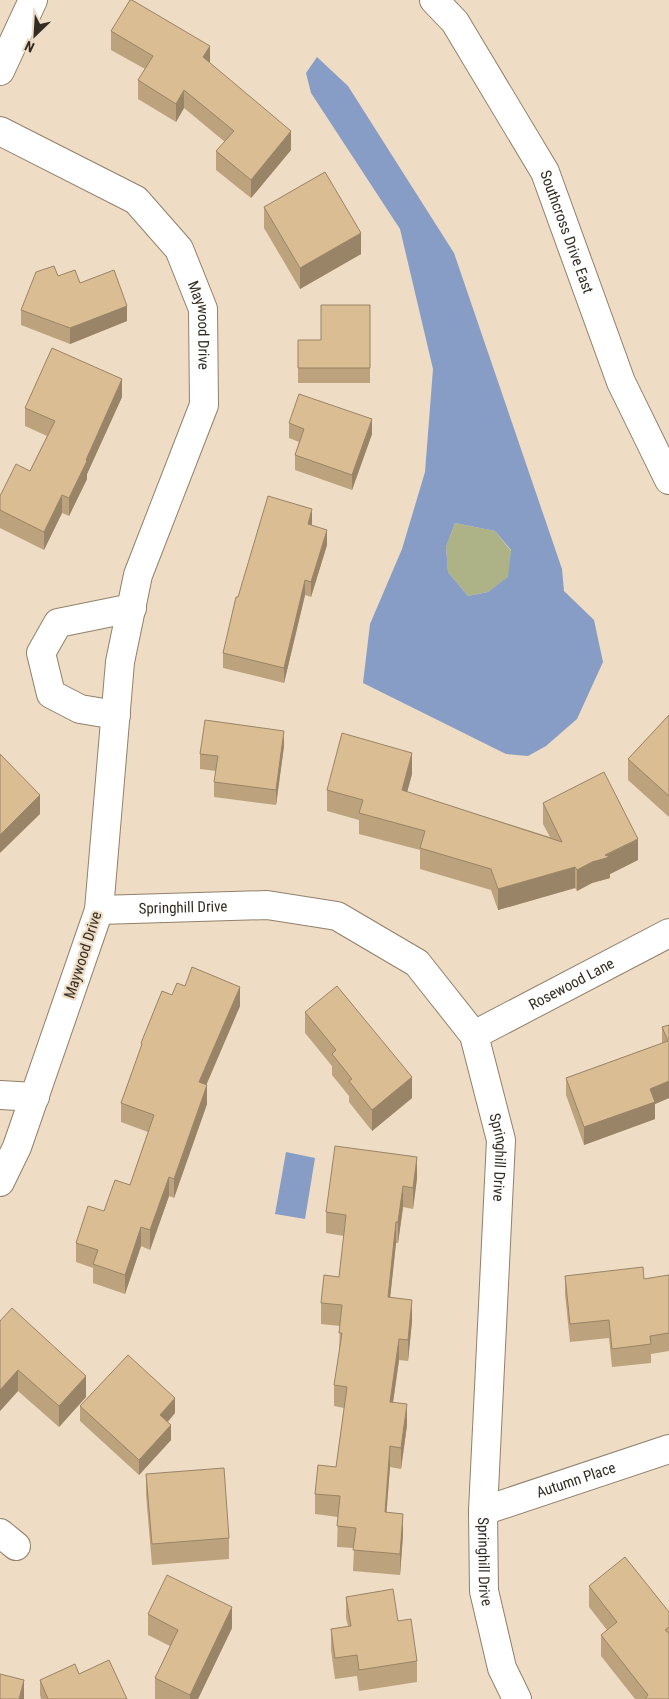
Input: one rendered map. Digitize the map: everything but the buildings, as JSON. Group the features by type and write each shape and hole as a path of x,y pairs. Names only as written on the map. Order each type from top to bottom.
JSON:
{"street":[{"path":"0,71 33,0"},
{"name":"Southcross Drive East","path":"434,0 455,22 545,172 621,382 669,480"},
{"name":"Maywood Drive","path":"0,131 136,200 178,249 203,308 204,404 138,575 120,662 100,910 17,1147 0,1182"},
{"path":"116,715 80,709 51,694 41,653 58,623 132,608"},
{"name":"Springhill Drive","path":"100,910 267,905 337,916 417,963 474,1035 501,1140 482,1511 484,1591 502,1668 517,1699"},
{"name":"Rosewood Lane","path":"474,1035 669,933"},
{"path":"0,1095 35,1096"},
{"name":"Autumn Place","path":"482,1511 669,1449"}],"green space":[{"path":"455,523 495,531 511,551 509,577 488,592 468,596 448,572 446,547"}],"water":[{"path":"317,57 348,86 454,253 562,569 564,591 594,620 603,662 577,719 546,746 528,756 506,754 363,683 370,624 402,549 425,472 433,369 400,229 311,93 306,73","holes":["455,523 495,531 511,550 508,577 488,592 468,596 448,572 446,547"]},
{"path":"286,1152 315,1158 305,1219 275,1214"}]}
